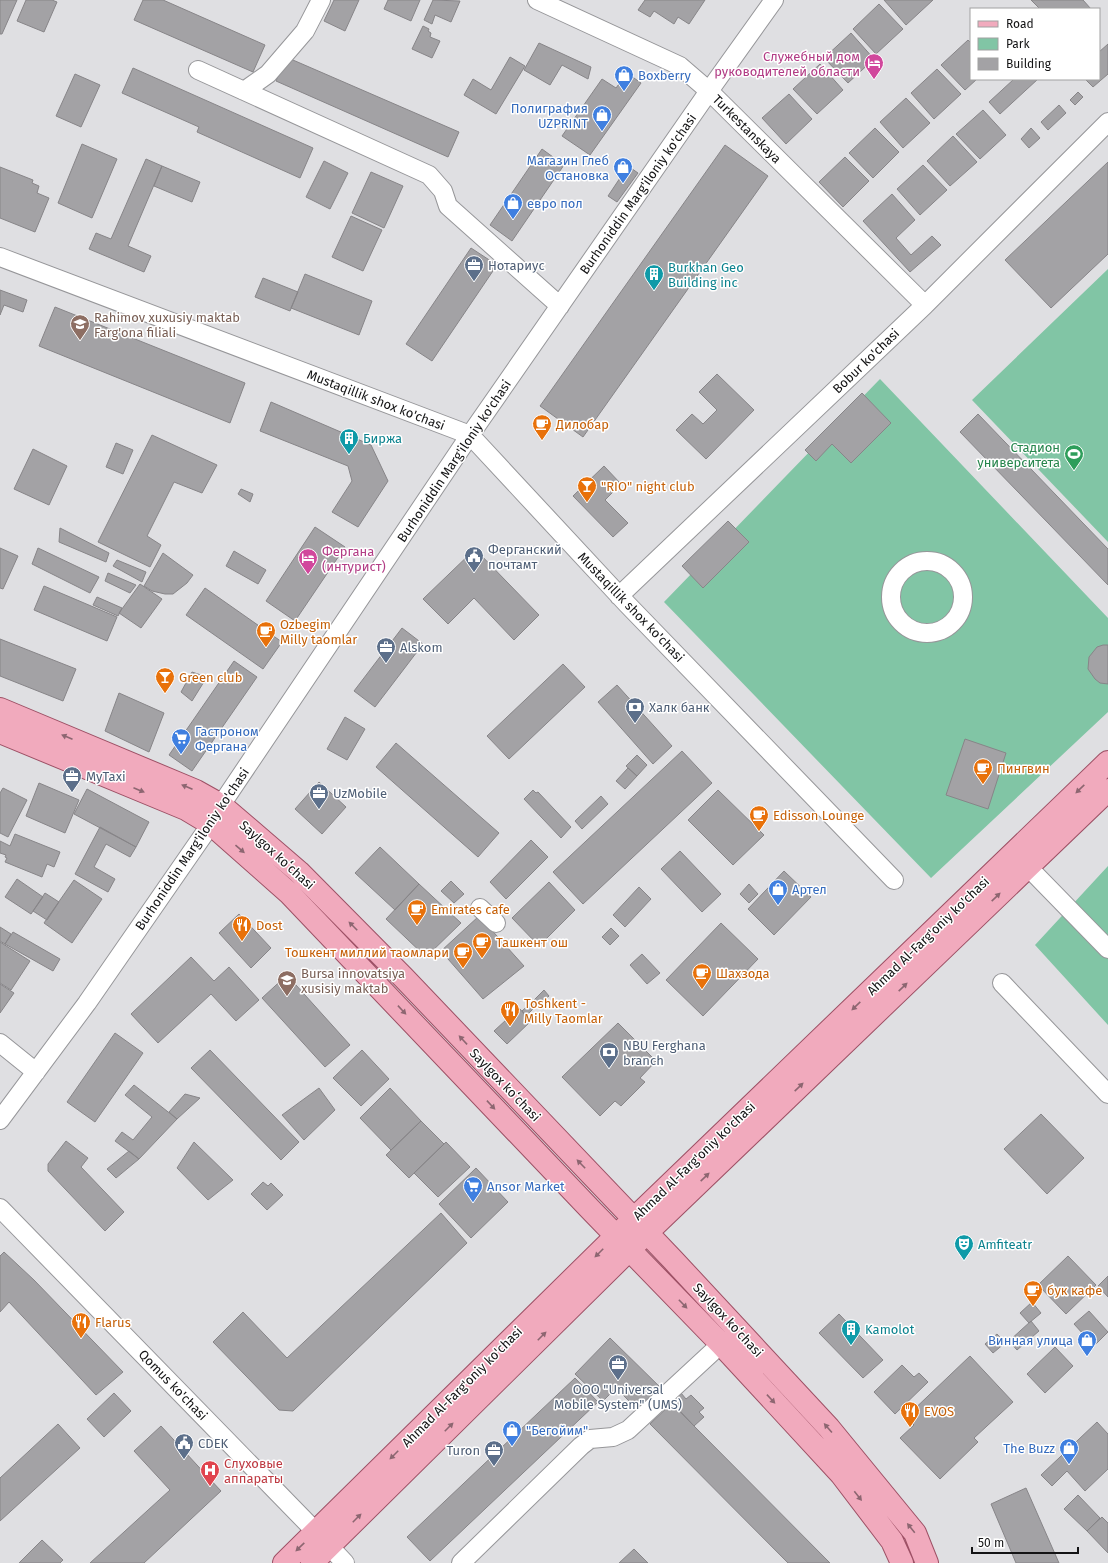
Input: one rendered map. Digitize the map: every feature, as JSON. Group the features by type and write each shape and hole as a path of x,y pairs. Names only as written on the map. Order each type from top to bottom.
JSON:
{"main road":[{"name":"Saylgox koʻchasi","path":"0,709 196,792 216,815 721,1344 841,1474 892,1541 902,1563"},
{"name":"Saylgox koʻchasi","path":"0,732 186,809 216,815 300,872 404,978 640,1226 829,1428 915,1533 927,1563"},
{"name":"Ahmad Al-Farg'oniy ko'chasi","path":"640,1226 1108,762"},
{"name":"Ahmad Al-Farg'oniy ko'chasi","path":"284,1563 323,1539 623,1242 1028,867 1108,790"},
{"name":"Ahmad Al-Farg'oniy ko'chasi","path":"312,1563 323,1539"}],"street":[{"path":"244,91 268,74 305,31 321,0"},
{"name":"Turkestanskaya","path":"537,0 680,66 709,91 925,305"},
{"name":"Burhoniddin Marg'iloniy ko'chasi","path":"0,1120 87,1003 216,815 470,436 709,91 774,0"},
{"path":"198,70 429,175 443,191 448,206 560,306"},
{"name":"Bobur ko'chasi","path":"619,596 925,305 1108,122"},
{"name":"Mustaqillik shox ko'chasi","path":"0,257 470,436 619,596 894,880"},
{"path":"923,561 935,562 946,566 955,574 961,584 963,596 961,608 956,618 948,627 937,632 925,633 913,631 903,624 895,615 891,604 891,592 894,580 902,570 912,564 923,561"},
{"path":"1028,867 1108,949"},
{"path":"480,908 496,923"},
{"path":"1002,983 1108,1094"},
{"path":"2,1037 36,1072"},
{"name":"Qomus ko'chasi","path":"0,1208 323,1539 344,1563"},
{"path":"461,1563 581,1446 590,1439 613,1437 628,1430 721,1344"}],"green space":[{"name":"Стадион университета","path":"1108,269 1108,542 972,400"},
{"path":"880,379 1108,618 1108,712 931,878 664,602"},
{"path":"1108,866 1108,1025 1035,945"}],"building":[{"path":"0,0 17,0 2,34 0,34"},
{"path":"26,0 52,0 57,2 44,32 17,21"},
{"path":"143,0 163,0 265,45 253,72 134,20"},
{"path":"334,0 359,0 345,31 324,21"},
{"path":"388,0 420,0 411,21 384,9"},
{"path":"433,0 460,1 451,22 435,15 432,24 424,20"},
{"path":"645,0 705,0 689,24 678,17 674,24 654,11 650,17 638,10"},
{"path":"884,0 933,0 906,25"},
{"path":"1031,0 1083,0 1090,8 1039,8"},
{"path":"879,4 903,29 876,54 853,29"},
{"path":"423,26 429,29 428,31 431,33 430,37 440,41 432,58 412,49"},
{"path":"851,33 874,59 848,83 824,58"},
{"path":"968,40 970,42 970,80 976,80 965,90 941,65"},
{"path":"539,43 591,67 588,79 562,65 550,85 524,70"},
{"path":"1108,44 1108,74 1093,87 1086,80 1100,80 1100,51"},
{"path":"286,57 459,132 448,157 276,81"},
{"path":"510,57 525,66 496,114 464,95 473,79 491,90"},
{"path":"820,64 843,90 817,114 793,89"},
{"path":"133,68 313,148 300,178 197,132 199,127 122,93"},
{"path":"937,69 961,94 934,119 911,93"},
{"path":"627,73 641,83 590,155 562,136 602,79 616,88"},
{"path":"75,74 100,85 81,127 56,116"},
{"path":"1013,80 1037,80 1000,114 989,102"},
{"path":"1078,92 1083,97 1075,105 1070,100"},
{"path":"789,94 812,119 786,144 762,118"},
{"path":"906,98 930,123 903,148 880,122"},
{"path":"1059,105 1066,113 1048,130 1041,122"},
{"path":"983,110 1006,135 980,159 956,134"},
{"path":"875,128 899,152 873,178 849,153"},
{"path":"1031,128 1040,138 1029,148 1021,139"},
{"path":"953,136 977,162 950,186 927,161"},
{"path":"82,144 117,159 92,218 58,203"},
{"name":"Burkhan Geo Building inc","path":"725,145 768,176 583,437 540,406"},
{"path":"542,149 564,165 512,241 490,225"},
{"path":"845,157 869,181 843,207 819,182"},
{"path":"146,159 162,166 128,246 151,256 144,272 89,249 96,233 111,239"},
{"path":"324,161 348,173 330,209 306,197"},
{"path":"1108,162 1108,254 1051,308 1005,260"},
{"path":"923,165 947,190 920,215 897,189"},
{"path":"162,166 200,182 192,202 154,186"},
{"name":"Магазин Глеб Остановка","path":"628,166 638,173 617,202 608,196"},
{"path":"0,167 33,180 32,183 39,186 37,193 49,198 35,232 0,218"},
{"path":"371,172 403,186 384,228 352,213"},
{"path":"892,194 915,220 896,238 911,255 932,236 941,245 910,272 863,221"},
{"path":"351,216 382,230 363,271 332,257"},
{"path":"471,248 497,265 432,361 406,344"},
{"path":"305,274 372,301 359,335 291,308"},
{"path":"263,278 298,292 290,311 255,297"},
{"path":"0,290 27,300 23,312 4,305 0,315"},
{"path":"55,307 245,383 230,423 39,346"},
{"path":"717,374 754,410 706,459 676,430 692,414 703,424 717,410 699,392"},
{"path":"862,393 891,423 851,463 832,444 816,461 805,450"},
{"name":"Биржа","path":"271,402 371,445 388,481 358,527 332,512 352,481 348,466 260,431"},
{"path":"978,414 1108,549 1108,585 960,432"},
{"path":"152,435 217,465 202,493 174,482 147,536 161,545 150,567 98,542"},
{"path":"116,443 133,450 123,474 106,467"},
{"path":"33,449 67,466 49,505 14,489"},
{"path":"604,466 621,484 605,500 628,523 613,537 573,496"},
{"path":"241,489 253,494 250,502 238,494"},
{"path":"728,521 749,542 703,588 682,566"},
{"path":"315,527 345,547 295,621 266,601"},
{"path":"60,528 109,553 106,562 59,542"},
{"path":"0,548 18,556 3,589 0,588"},
{"path":"38,548 99,577 90,593 32,564"},
{"name":"Ферганский почтамт","path":"475,549 539,615 514,640 474,598 448,624 423,599"},
{"path":"234,551 266,570 258,584 226,566"},
{"path":"163,553 193,575 187,583 173,594 152,591 144,586"},
{"path":"117,560 146,572 142,582 113,566"},
{"path":"108,573 136,585 130,593 105,581"},
{"path":"140,584 162,599 141,628 119,613"},
{"path":"44,586 117,617 107,641 34,610"},
{"path":"205,588 282,642 263,669 186,615"},
{"path":"97,597 122,608 118,616 93,605"},
{"path":"402,628 423,644 375,707 354,691"},
{"path":"0,639 76,669 63,701 0,676"},
{"path":"1108,645 1108,684 1100,683 1088,669 1089,657 1097,647"},
{"path":"234,661 257,677 192,771 169,755"},
{"path":"563,664 585,687 509,759 487,736"},
{"path":"192,672 207,677 192,701 181,692"},
{"name":"Халк банк","path":"617,685 672,746 653,764 598,702"},
{"path":"119,693 164,713 149,752 105,731"},
{"path":"345,717 365,729 347,760 327,749"},
{"path":"965,739 1006,753 988,809 946,795"},
{"path":"396,743 499,833 478,857 376,767"},
{"path":"682,751 712,783 583,904 553,872"},
{"path":"637,755 647,765 637,776 626,766"},
{"path":"628,768 637,776 625,789 616,781"},
{"path":"319,782 346,807 322,834 295,809"},
{"path":"39,783 79,800 65,833 26,816"},
{"path":"3,788 27,800 8,837 0,833 0,793"},
{"path":"87,789 149,822 136,847 74,814"},
{"path":"533,790 536,793 538,792 571,827 561,838 524,799"},
{"path":"718,790 764,835 733,865 688,820"},
{"path":"601,796 608,804 582,829 575,821"},
{"path":"100,827 136,847 130,857 106,844 94,867 115,879 108,892 75,874"},
{"path":"15,834 60,852 54,867 47,864 42,877 5,862 7,858 5,857 6,855 0,853 0,841 10,846"},
{"path":"531,840 548,857 506,899 490,882"},
{"path":"380,847 419,884 395,910 355,873"},
{"path":"680,851 721,894 702,912 661,869"},
{"path":"784,871 811,897 774,935 748,909"},
{"path":"17,879 43,897 31,914 5,897"},
{"path":"74,880 102,899 72,943 44,923"},
{"path":"451,881 464,894 454,903 441,891"},
{"path":"549,882 575,910 539,946 512,918"},
{"path":"419,884 461,923 426,957 386,919"},
{"path":"749,884 758,894 749,903 740,894"},
{"path":"639,887 651,899 625,927 613,915"},
{"path":"45,893 59,902 47,920 33,911"},
{"path":"239,914 271,948 251,968 219,933"},
{"name":"Ташкент ош","path":"479,916 524,966 483,999 441,951"},
{"path":"721,923 758,959 703,1016 666,980"},
{"path":"0,927 11,934 5,944 0,941"},
{"path":"611,928 619,936 610,945 602,937"},
{"path":"13,932 60,959 53,971 5,944"},
{"path":"0,942 30,961 11,990 0,983"},
{"path":"642,954 660,973 647,984 630,965"},
{"path":"191,957 214,981 229,967 259,1000 236,1021 211,994 158,1043 131,1014"},
{"path":"287,975 350,1045 325,1067 262,998"},
{"path":"0,984 14,993 0,1013"},
{"path":"544,990 549,996 538,1007 533,1001"},
{"path":"533,1001 537,1005 526,1016 522,1011"},
{"path":"519,1008 531,1021 507,1044 494,1031"},
{"name":"NBU Ferghana branch","path":"618,1023 656,1061 640,1078 645,1082 621,1106 615,1101 600,1116 562,1077"},
{"path":"115,1033 143,1053 95,1122 67,1102"},
{"path":"210,1050 299,1142 281,1160 191,1068"},
{"path":"362,1050 389,1079 361,1106 333,1078"},
{"path":"134,1085 177,1119 139,1159 115,1141 122,1132 133,1140 152,1117 125,1095"},
{"path":"319,1088 335,1110 304,1140 282,1115"},
{"path":"390,1088 421,1121 391,1150 360,1118"},
{"path":"185,1094 200,1098 177,1119 169,1112"},
{"path":"1041,1114 1084,1158 1047,1194 1004,1149"},
{"path":"421,1121 444,1144 409,1178 386,1155"},
{"path":"66,1141 88,1158 81,1167 124,1212 105,1231 48,1171 48,1164"},
{"path":"194,1142 233,1180 208,1200 177,1168"},
{"path":"446,1142 470,1167 438,1197 414,1173"},
{"path":"129,1151 139,1159 116,1178 107,1169"},
{"name":"Ansor Market","path":"476,1168 508,1202 471,1238 439,1204"},
{"path":"263,1182 268,1186 271,1183 283,1195 267,1210 251,1194"},
{"path":"441,1213 467,1243 293,1411 279,1410 213,1342 243,1312 287,1358"},
{"path":"4,1252 34,1280 123,1372 96,1395 9,1302 0,1312 0,1256"},
{"path":"1068,1256 1096,1285 1066,1314 1038,1285"},
{"path":"1108,1276 1108,1297 1098,1286"},
{"path":"1032,1302 1041,1313 1029,1323 1020,1313"},
{"path":"1089,1311 1108,1332 1094,1346 1074,1324"},
{"name":"Kamolot","path":"839,1314 883,1360 863,1378 819,1333"},
{"path":"1031,1321 1039,1331 1017,1350 1009,1341"},
{"path":"997,1334 1005,1343 993,1353 985,1344"},
{"name":"ООО \"Universal Mobile System\" (UMS)","path":"610,1338 664,1391 642,1414 616,1388 603,1401 575,1374"},
{"path":"1055,1347 1073,1366 1045,1393 1027,1374"},
{"path":"970,1356 1013,1402 974,1438 978,1442 940,1479 900,1438 914,1425 906,1417"},
{"path":"902,1365 914,1377 919,1373 928,1382 895,1414 874,1392"},
{"path":"575,1378 598,1402 430,1561 407,1537"},
{"path":"114,1393 131,1411 104,1437 87,1419"},
{"path":"681,1393 686,1399 691,1395 704,1408 699,1412 704,1417 694,1426 672,1403"},
{"path":"672,1403 830,1563 788,1563 650,1424"},
{"path":"1097,1422 1108,1434 1108,1469 1085,1491 1067,1471 1052,1486 1041,1475"},
{"path":"58,1424 80,1448 0,1521 0,1478"},
{"path":"161,1426 221,1491 144,1563 90,1563 170,1490 134,1451"},
{"path":"1026,1488 1059,1563 1016,1563 991,1504"},
{"path":"1078,1495 1100,1518 1087,1531 1064,1509"},
{"path":"1102,1517 1108,1523 1108,1553 1087,1531"},
{"path":"42,1540 63,1560 60,1563 19,1563"},
{"path":"634,1549 648,1563 619,1563"}],"place":[{"name":"Служебный дом руководителей области","path":"874,80"},
{"name":"Boxberry","path":"624,92"},
{"name":"Полиграфия UZPRINT","path":"602,132"},
{"name":"Магазин Глеб Остановка","path":"623,184"},
{"name":"евро пол","path":"513,220"},
{"name":"Нотариус","path":"474,282"},
{"name":"Burkhan Geo Building inc","path":"654,291"},
{"name":"Rahimov xuxusiy maktab Farg'ona filiali","path":"80,341"},
{"name":"Дилобар","path":"542,441"},
{"name":"Биржа","path":"349,455"},
{"name":"Стадион университета","path":"1074,471"},
{"name":"\"RIO\" night club","path":"587,503"},
{"name":"Ферганский почтамт","path":"474,573"},
{"name":"Фергана (интурист)","path":"308,575"},
{"name":"Ozbegim Milly taomlar","path":"266,648"},
{"name":"Alskom","path":"386,664"},
{"name":"Green club","path":"165,694"},
{"name":"Халк банк","path":"635,724"},
{"name":"Гастроном Фергана","path":"181,755"},
{"name":"Пингвин","path":"983,785"},
{"name":"MyTaxi","path":"72,793"},
{"name":"UzMobile","path":"319,810"},
{"name":"Edisson Lounge","path":"759,832"},
{"name":"Артел","path":"778,906"},
{"name":"Emirates cafe","path":"417,926"},
{"name":"Dost","path":"242,942"},
{"name":"Ташкент ош","path":"482,959"},
{"name":"Тошкент миллий таомлари","path":"463,969"},
{"name":"Шахзода","path":"702,990"},
{"name":"Bursa innovatsiya xusisiy maktab","path":"287,997"},
{"name":"Toshkent - Milly Taomlar","path":"510,1027"},
{"name":"NBU Ferghana branch","path":"609,1069"},
{"name":"Ansor Market","path":"473,1203"},
{"name":"Amfiteatr","path":"964,1261"},
{"name":"бук кафе","path":"1033,1307"},
{"name":"Flarus","path":"81,1339"},
{"name":"Kamolot","path":"851,1346"},
{"name":"Винная улица","path":"1087,1357"},
{"name":"ООО \"Universal Mobile System\" (UMS)","path":"618,1381"},
{"name":"EVOS","path":"910,1428"},
{"name":"\"Бегойим\"","path":"512,1447"},
{"name":"CDEK","path":"184,1460"},
{"name":"The Buzz","path":"1069,1465"},
{"name":"Turon","path":"494,1467"},
{"name":"Слуховые аппараты","path":"210,1487"}]}
